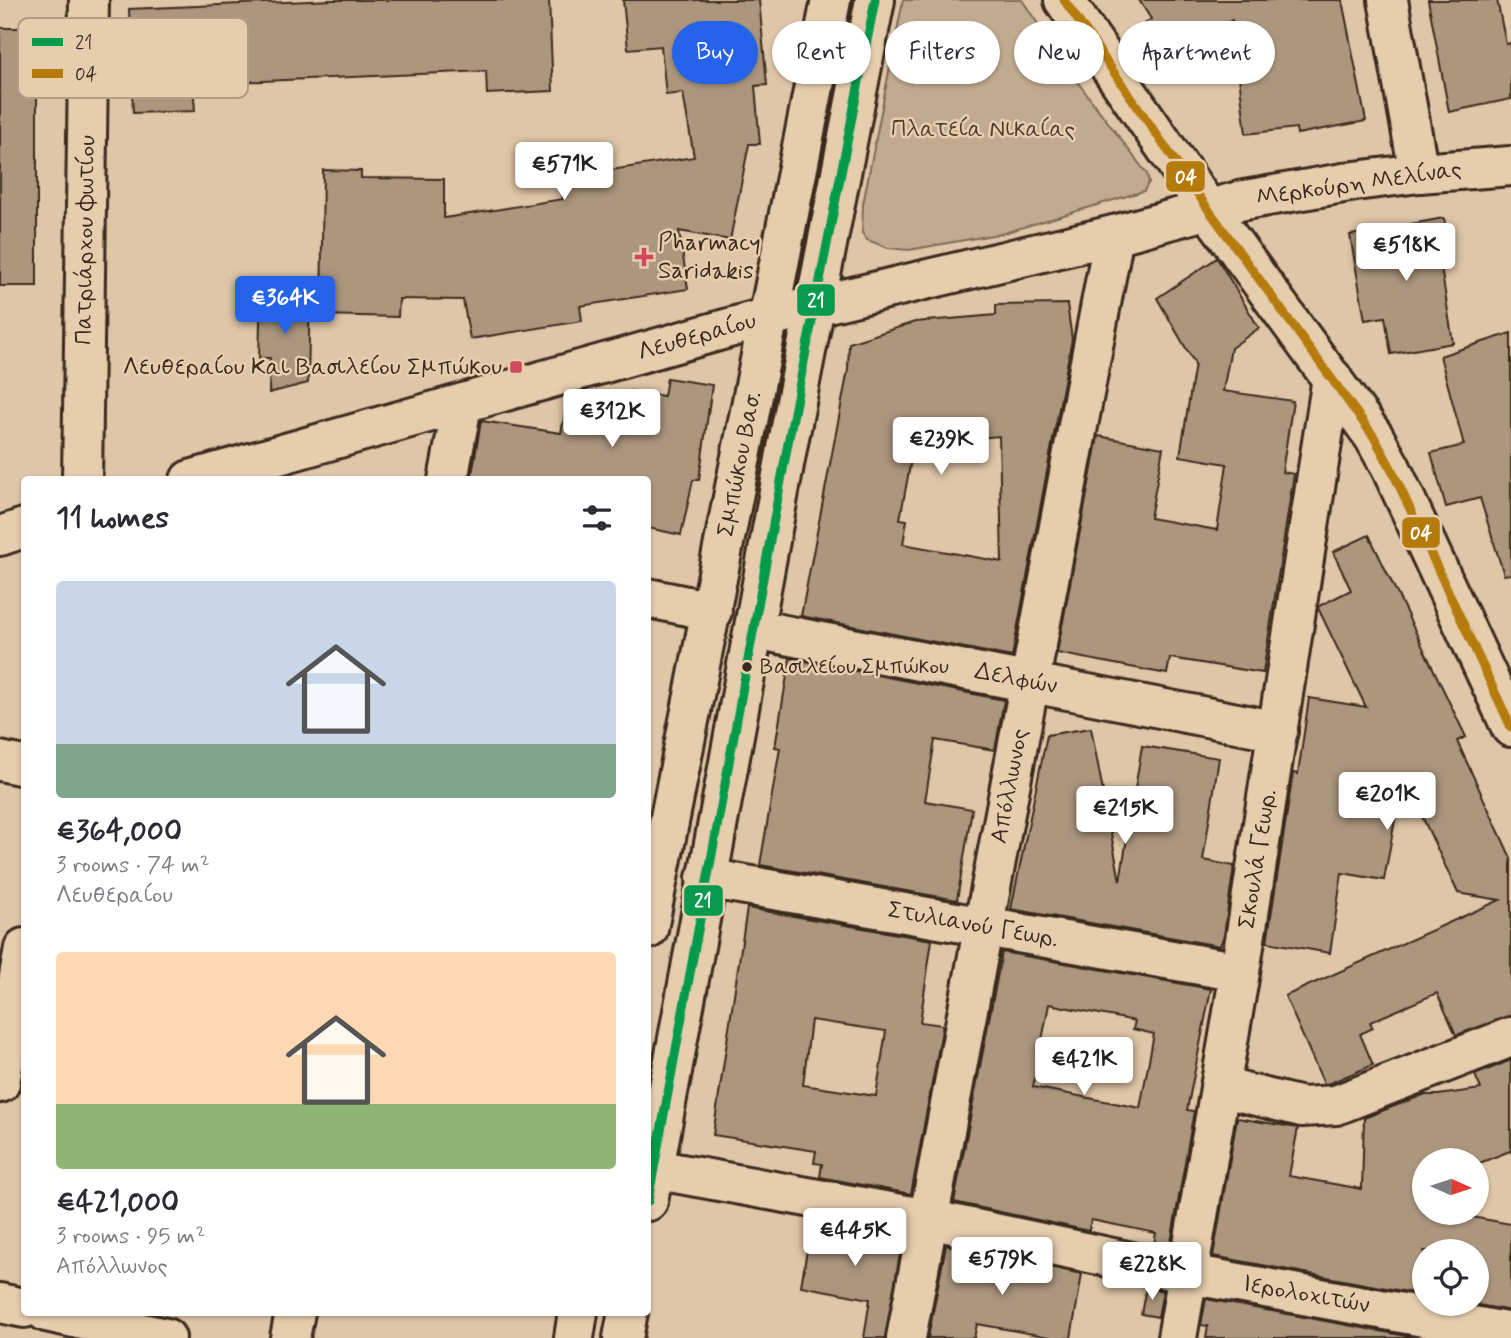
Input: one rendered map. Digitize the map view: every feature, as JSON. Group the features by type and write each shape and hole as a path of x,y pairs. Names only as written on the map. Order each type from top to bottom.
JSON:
{"street":[{"name":"Πατριάρχου Φωτίου","path":"89,0 89,18"},
{"name":"Σμπώκου Βασ.","path":"652,877 712,611 831,0"},
{"name":"Σμπώκου Βασ.","path":"651,1168 875,0"},
{"path":"1064,0 1208,209 1374,437 1508,713"},
{"path":"1388,0 1419,173"},
{"name":"Πατριάρχου Φωτίου","path":"82,476 88,98"},
{"name":"Μερκούρη Μελίνας","path":"1208,209 1270,194 1419,173 1511,166"},
{"name":"Λευθεραίου","path":"205,476 768,317 1114,235 1208,209"},
{"name":"Απόλλωνος","path":"906,1338 1114,235"},
{"name":"Σκουλά Γεωρ.","path":"1177,1338 1240,972 1332,379"},
{"path":"449,476 462,405"},
{"path":"0,536 21,529"},
{"path":"651,599 712,611"},
{"name":"Δελφών","path":"754,629 1278,731"},
{"path":"0,761 21,765"},
{"name":"Στυλιανού Γεωρ.","path":"706,878 1240,972"},
{"path":"0,1083 21,968"},
{"path":"1220,1087 1302,1107 1336,1105 1511,1037"},
{"name":"Ιερολοχιτών","path":"651,1179 928,1219 1189,1274 1396,1325 1511,1333"},
{"path":"0,1303 21,1307"},
{"path":"64,1316 166,1338"},
{"path":"290,1338 294,1316"},
{"path":"573,1338 577,1316"},
{"path":"623,1338 627,1316"}],"green space":[{"name":"Πλατεία Νικαίας","path":"903,0 1022,0 1036,21 1014,21 1014,84 1079,84 1147,174 1149,182 1144,191 1004,233 909,250 888,248 867,240 862,233 863,204 887,84 1000,84 1000,21 899,21"}],"building":[{"path":"333,0 549,0 553,91 487,94 486,71 248,82 248,18 129,18 129,9"},
{"path":"623,0 759,0 767,85 755,86 760,144 749,144 730,240 679,231 688,289 580,306 582,321 470,339 463,300 399,299 398,317 321,315 323,170 361,171 361,178 444,179 444,218 563,199 560,178 694,157 683,93 666,95 661,46 628,49"},
{"path":"1139,0 1342,0 1366,121 1297,134 1296,128 1246,134 1240,84 1275,84 1275,21 1148,21 1151,19"},
{"path":"1428,0 1497,0 1506,44 1511,43 1511,99 1449,112"},
{"path":"0,28 18,28 18,98 37,98 37,286 0,286"},
{"path":"132,98 194,98 195,111 133,113"},
{"path":"1444,218 1451,259 1440,261 1453,343 1391,354 1385,317 1365,320 1350,235"},
{"path":"1217,258 1259,328 1231,348 1223,391 1293,401 1282,472 1294,474 1263,673 1170,658 1167,674 1057,653 1098,436 1163,448 1150,518 1217,530 1227,464 1180,456 1195,364 1157,298"},
{"path":"261,288 310,289 308,383 269,393 270,358 259,358"},
{"path":"1067,304 1072,339 1012,657 801,616 848,370 849,343 915,322 996,315 996,305","holes":["999,436 1002,562 903,544 907,520 900,519 914,444"]},
{"path":"1511,333 1511,574 1504,575 1480,498 1446,507 1431,453 1464,445 1440,356"},
{"path":"667,378 712,385 699,480 693,480 681,535 651,529 651,476 472,476 481,421 561,433 565,413 610,409 627,412 630,391 664,396"},
{"path":"1369,535 1466,737 1457,741 1511,858 1511,1016 1456,1035 1437,993 1370,1022 1373,1028 1360,1034 1373,1065 1324,1084 1285,996 1500,900 1458,893 1403,776 1384,880 1342,873 1330,953 1267,942 1293,773 1298,774 1309,698 1366,707 1318,608 1351,590 1333,552"},
{"path":"790,658 1004,700 995,750 935,740 925,801 972,809 957,900 760,865 780,748 775,747"},
{"path":"1091,728 1120,881 1142,746 1219,758 1203,860 1234,866 1220,946 1011,909 1047,735"},
{"path":"747,908 932,940 920,1022 943,1025 911,1194 820,1177 822,1164 814,1163 816,1151 713,1135","holes":["811,1020 886,1031 876,1096 803,1085"]},
{"path":"1002,952 1211,989 1187,1110 1194,1111 1170,1248 1154,1244 1156,1233 1091,1220 1089,1231 954,1202","holes":["1049,1004 1135,1021 1133,1029 1154,1034 1140,1108 1033,1087"]},
{"path":"1511,1060 1511,1152 1489,1159 1489,1148 1412,1148 1412,1225 1489,1225 1489,1220 1511,1224 1511,1311 1489,1307 1489,1239 1412,1239 1412,1293 1213,1256 1237,1118 1298,1128 1289,1176 1362,1189 1364,1118 1423,1095 1481,1089 1475,1075"},
{"path":"812,1220 903,1237 885,1338 864,1338 870,1299 801,1286"},
{"path":"946,1245 1082,1274 1071,1338 1055,1338 977,1324 974,1338 928,1338"},
{"path":"1146,1287 1163,1291 1158,1317 1141,1314"},
{"path":"1206,1299 1417,1338 1206,1338 1208,1326 1201,1325"}],"transit line":[{"name":"21","path":"651,1185 788,443 875,0"},
{"name":"04","path":"1064,0 1208,209 1374,437 1391,468 1511,727"}],"place":[{"name":"Pharmacy Saridakis","path":"644,257"},
{"name":"Λευθεραίου Και Βασιλείου Σμπώκου","path":"516,367"},
{"name":"Βασιλείου Σμπώκου","path":"747,667"}]}
